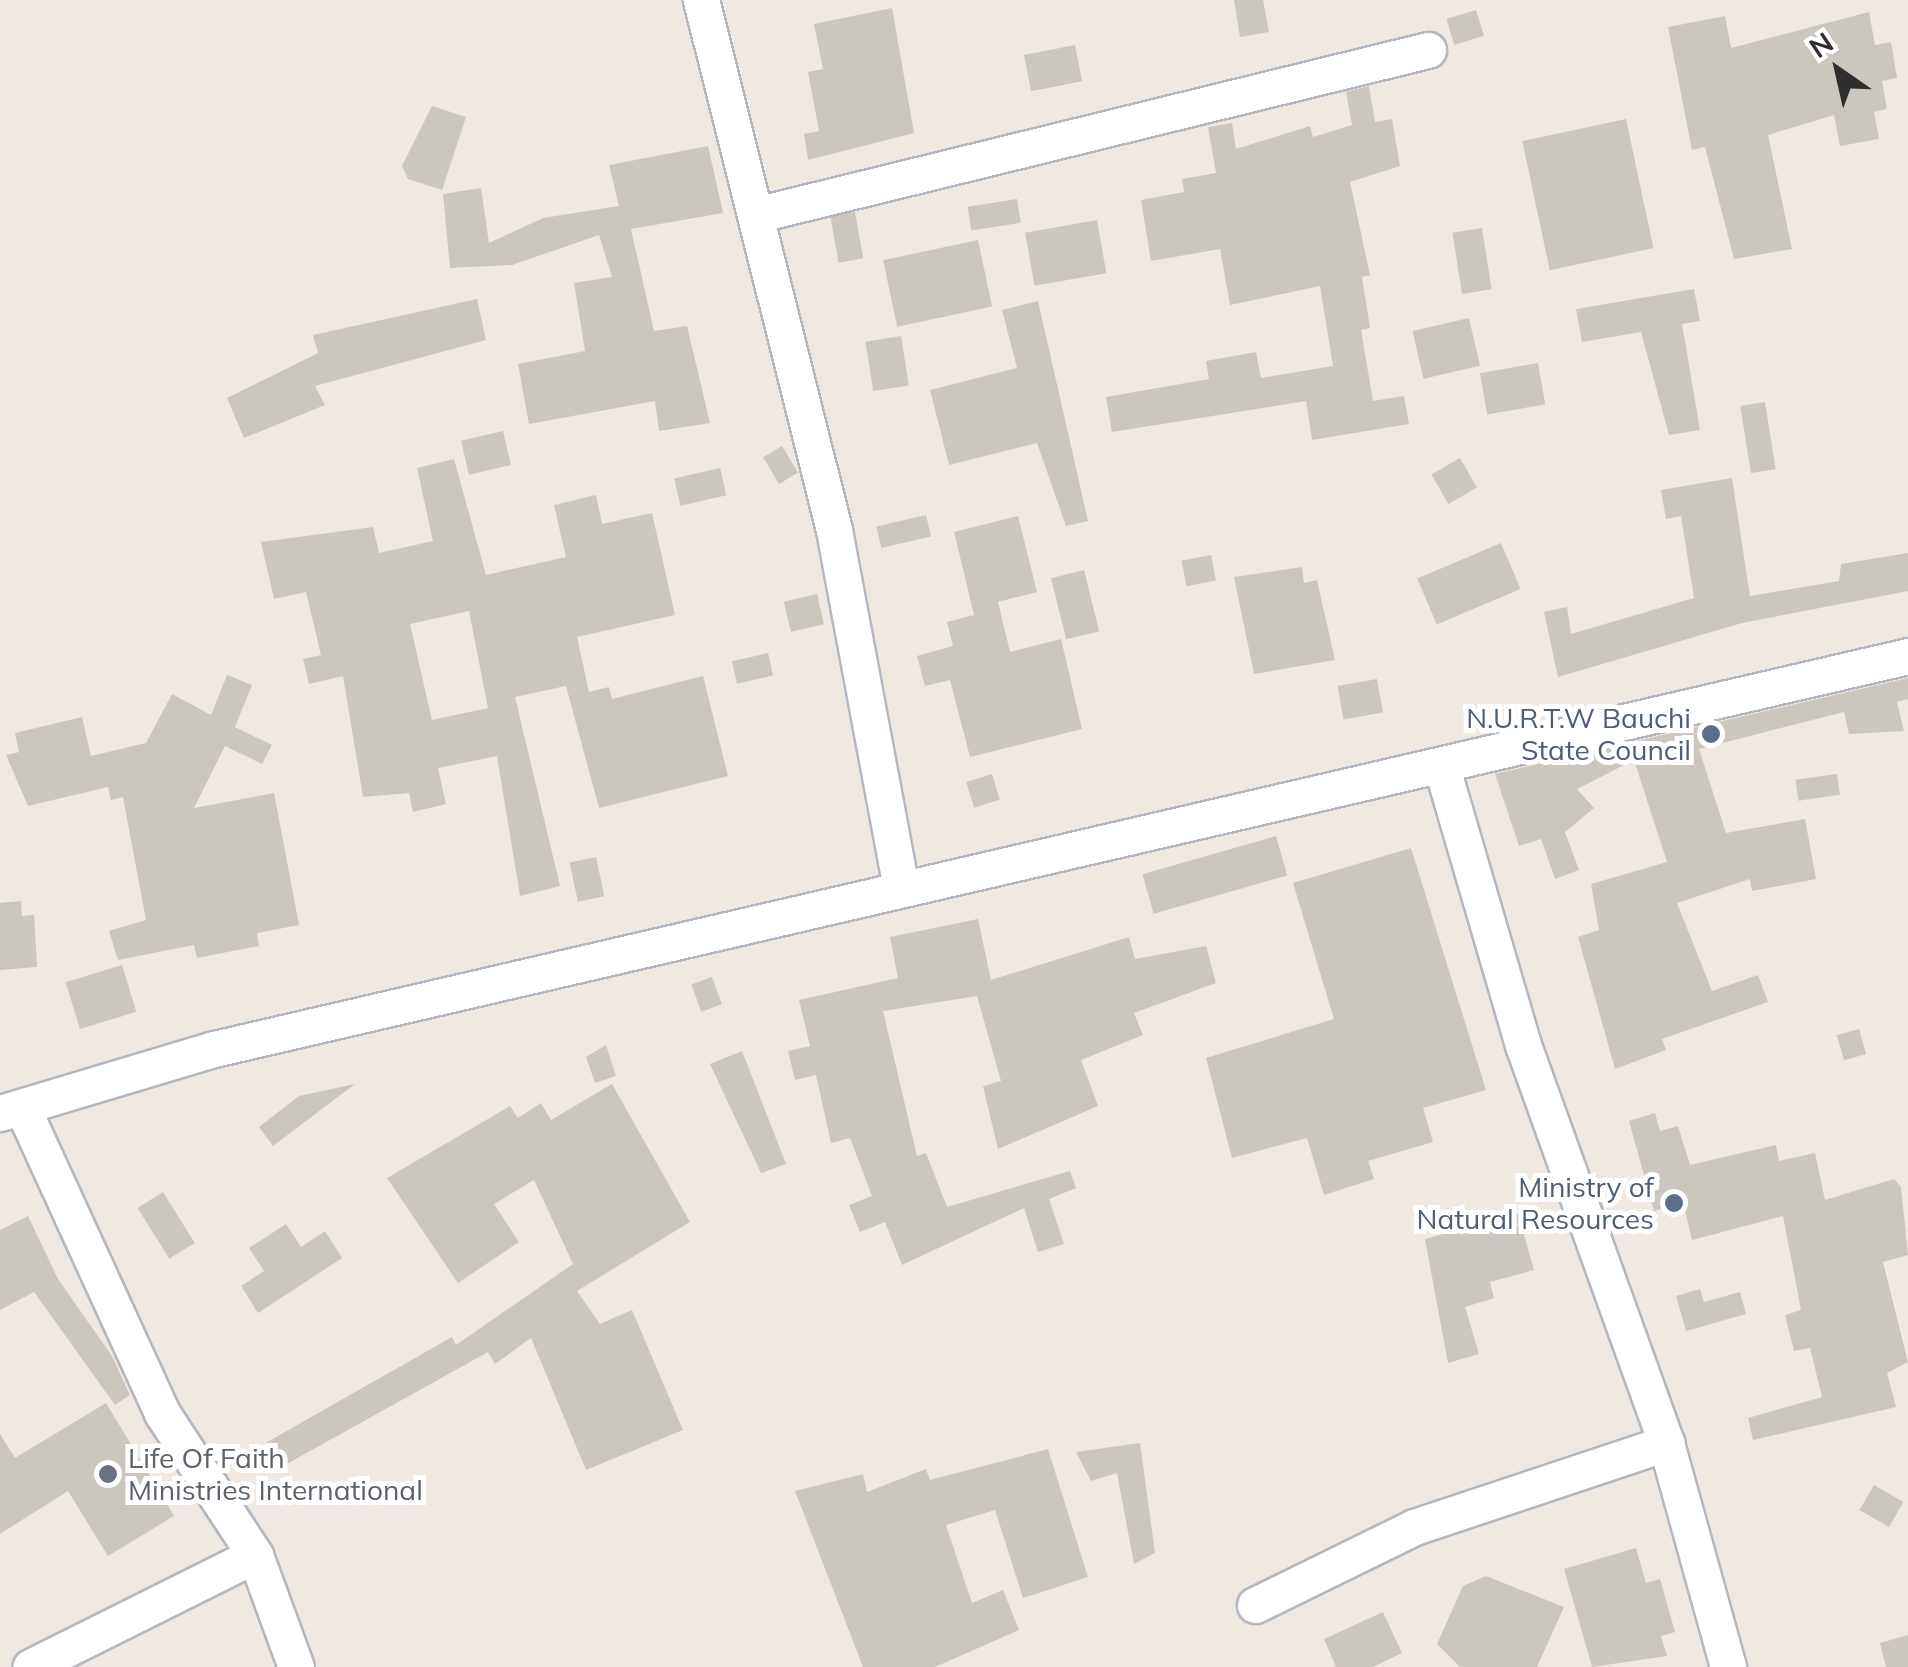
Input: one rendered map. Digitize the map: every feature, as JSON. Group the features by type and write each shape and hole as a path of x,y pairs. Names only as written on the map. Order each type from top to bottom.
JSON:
{"street":[{"path":"701,0 834,530 901,887"},
{"path":"755,215 1428,50"},
{"path":"296,1667 255,1555 162,1413 11,1110 214,1049 901,887 1442,768 1908,656"},
{"path":"1442,768 1523,1045 1666,1443 1728,1667"},
{"path":"1255,1605 1414,1527 1666,1443"},
{"path":"30,1667 255,1555"}],"building":[{"path":"1234,0 1263,0 1269,32 1240,37"},
{"path":"892,8 914,133 808,160 804,134 819,131 808,72 823,69 814,24"},
{"path":"1476,10 1484,36 1454,45 1446,19"},
{"path":"1869,12 1875,45 1891,42 1897,78 1882,81 1887,109 1874,112 1879,139 1840,146 1834,115 1768,135 1792,249 1734,259 1705,147 1692,150 1668,27 1725,16 1731,48"},
{"path":"1075,45 1082,81 1031,91 1024,55"},
{"path":"1369,86 1375,122 1392,119 1400,166 1350,182 1370,275 1362,277 1370,328 1361,330 1373,401 1404,396 1409,424 1312,440 1306,401 1112,432 1106,397 1209,379 1206,361 1256,352 1261,378 1333,366 1320,286 1230,305 1220,249 1151,261 1141,200 1184,192 1182,179 1216,173 1208,127 1232,123 1236,149 1310,126 1313,137 1352,125 1346,92"},
{"path":"432,106 466,117 442,190 408,179 402,166"},
{"path":"1626,119 1653,248 1550,270 1522,141"},
{"path":"708,146 723,213 631,229 654,331 687,326 710,423 659,431 655,401 529,424 518,364 585,351 574,283 612,277 599,235 512,265 450,268 443,194 481,188 489,243 543,218 619,206 609,165"},
{"path":"1017,199 1021,223 971,231 968,207"},
{"path":"855,212 863,258 839,263 830,216"},
{"path":"1097,220 1106,273 1034,286 1025,233"},
{"path":"1482,228 1492,289 1462,294 1452,233"},
{"path":"978,240 992,307 897,327 883,260"},
{"path":"1694,289 1700,321 1682,324 1700,430 1669,435 1641,332 1582,342 1576,309"},
{"path":"477,299 486,340 315,386 325,405 244,438 227,398 318,353 313,335"},
{"path":"1038,301 1088,521 1066,526 1037,443 949,465 930,390 1017,368 1002,310"},
{"path":"1469,318 1480,366 1424,379 1412,331"},
{"path":"901,336 909,385 873,391 865,342"},
{"path":"1538,363 1545,404 1487,415 1480,373"},
{"path":"1765,402 1776,469 1751,473 1740,406"},
{"path":"503,431 511,465 469,475 461,441"},
{"path":"782,446 798,473 779,484 763,457"},
{"path":"1460,458 1477,487 1448,504 1431,474"},
{"path":"454,459 486,575 566,557 554,505 596,495 602,524 652,513 675,615 577,637 589,692 609,687 612,699 703,676 728,776 599,808 566,686 515,697 560,886 520,896 497,756 438,768 446,804 413,812 409,793 363,797 343,676 309,684 303,659 321,655 306,592 274,599 261,542 373,527 379,553 433,541 417,468","holes":["469,611 488,708 432,720 410,624"]},
{"path":"720,468 726,495 681,506 674,479"},
{"path":"1732,478 1750,596 1839,581 1841,564 1908,553 1908,591 1742,623 1558,677 1544,612 1567,607 1571,634 1694,598 1681,516 1666,519 1661,490"},
{"path":"926,515 931,536 881,548 876,526"},
{"path":"1018,516 1037,592 998,602 1010,652 1061,639 1082,729 970,757 950,680 925,686 917,656 953,646 947,622 974,615 954,532"},
{"path":"1501,543 1521,589 1437,625 1417,579"},
{"path":"1211,555 1216,581 1187,586 1182,561"},
{"path":"1302,567 1304,583 1317,580 1335,660 1254,674 1234,577"},
{"path":"1084,570 1099,631 1066,639 1051,578"},
{"path":"817,594 824,624 791,632 784,602"},
{"path":"768,653 773,675 737,684 732,661"},
{"path":"227,675 252,685 235,727 272,745 262,764 225,746 194,808 274,793 299,925 257,933 259,946 197,958 194,945 118,960 109,931 146,920 123,797 111,800 108,787 28,806 6,755 19,752 15,733 82,717 91,756 146,743 172,694 211,715"},
{"path":"1908,678 1908,699 1897,702 1904,731 1849,734 1844,712 1699,749 1726,833 1805,819 1816,879 1752,891 1750,879 1677,903 1712,991 1758,975 1768,1002 1662,1039 1666,1050 1615,1069 1578,937 1599,930 1591,884 1667,862 1634,760 1577,789 1594,808 1565,832 1579,870 1555,879 1541,839 1519,846 1495,774"},
{"path":"1377,679 1383,712 1344,719 1338,686"},
{"path":"992,774 1000,800 974,808 966,782"},
{"path":"1837,774 1840,795 1798,801 1795,780"},
{"path":"1276,836 1287,875 1154,914 1142,874"},
{"path":"1411,848 1486,1090 1423,1108 1433,1142 1368,1161 1374,1179 1324,1195 1307,1138 1232,1158 1206,1058 1334,1019 1293,883"},
{"path":"596,857 604,896 578,902 570,863"},
{"path":"21,901 22,916 34,915 37,967 0,970 0,903"},
{"path":"978,919 991,980 1129,937 1135,959 1206,946 1216,983 1134,1013 1143,1035 1081,1060 1098,1106 998,1149 983,1086 1001,1081 977,996 883,1011 917,1156 926,1153 947,1207 1070,1171 1076,1188 1049,1199 1064,1244 1038,1252 1024,1208 902,1265 885,1222 860,1232 849,1205 872,1196 850,1138 831,1143 816,1075 795,1080 788,1051 810,1046 799,1000 898,978 890,937"},
{"path":"122,965 136,1012 80,1029 66,982"},
{"path":"712,977 722,1004 701,1012 691,985"},
{"path":"1859,1029 1866,1054 1844,1060 1837,1035"},
{"path":"606,1045 616,1076 595,1083 586,1057"},
{"path":"742,1051 786,1164 761,1173 710,1064"},
{"path":"355,1084 273,1146 259,1127 299,1096"},
{"path":"612,1084 690,1222 577,1291 600,1324 632,1310 683,1430 586,1470 531,1338 495,1364 488,1352 276,1470 262,1445 452,1337 456,1345 573,1264 534,1180 494,1204 519,1242 458,1283 387,1178 510,1106 518,1118 541,1103 551,1120"},
{"path":"1655,1113 1660,1131 1678,1126 1690,1165 1776,1145 1779,1161 1815,1153 1825,1200 1894,1179 1901,1187 1908,1255 1883,1262 1908,1362 1887,1373 1896,1407 1753,1440 1748,1418 1822,1397 1810,1348 1794,1351 1785,1315 1801,1310 1783,1216 1692,1240 1683,1202 1654,1211 1629,1121"},
{"path":"163,1192 195,1243 169,1259 138,1208"},
{"path":"1518,1214 1534,1270 1490,1282 1494,1298 1465,1307 1479,1354 1448,1363 1425,1239"},
{"path":"28,1216 58,1279 112,1356 130,1395 115,1405 34,1292 0,1310 0,1230"},
{"path":"286,1224 301,1247 325,1231 342,1258 258,1313 241,1286 264,1271 249,1248"},
{"path":"1700,1289 1704,1302 1740,1292 1746,1314 1686,1331 1676,1296"},
{"path":"106,1403 174,1516 108,1556 68,1491 0,1534 0,1434 15,1458"},
{"path":"1140,1443 1155,1553 1134,1564 1117,1473 1091,1481 1076,1452"},
{"path":"1048,1449 1088,1577 1023,1598 995,1510 946,1525 972,1603 1003,1590 1019,1630 935,1667 863,1667 795,1491 863,1474 867,1492 926,1469 930,1480"},
{"path":"1874,1485 1903,1502 1889,1527 1860,1510"},
{"path":"1636,1548 1646,1583 1660,1579 1675,1632 1661,1636 1667,1656 1592,1667 1564,1569"},
{"path":"1486,1576 1564,1607 1537,1667 1460,1667 1437,1644 1463,1586"},
{"path":"1383,1612 1402,1653 1373,1667 1336,1667 1324,1639"},
{"path":"1908,1635 1908,1667 1886,1667 1880,1643"}],"place":[{"name":"N.U.R.T.W Bauchi State Council","path":"1711,734"},
{"name":"Ministry of Natural Resources","path":"1674,1203"},
{"name":"Life Of Faith Ministries International","path":"108,1474"}]}
